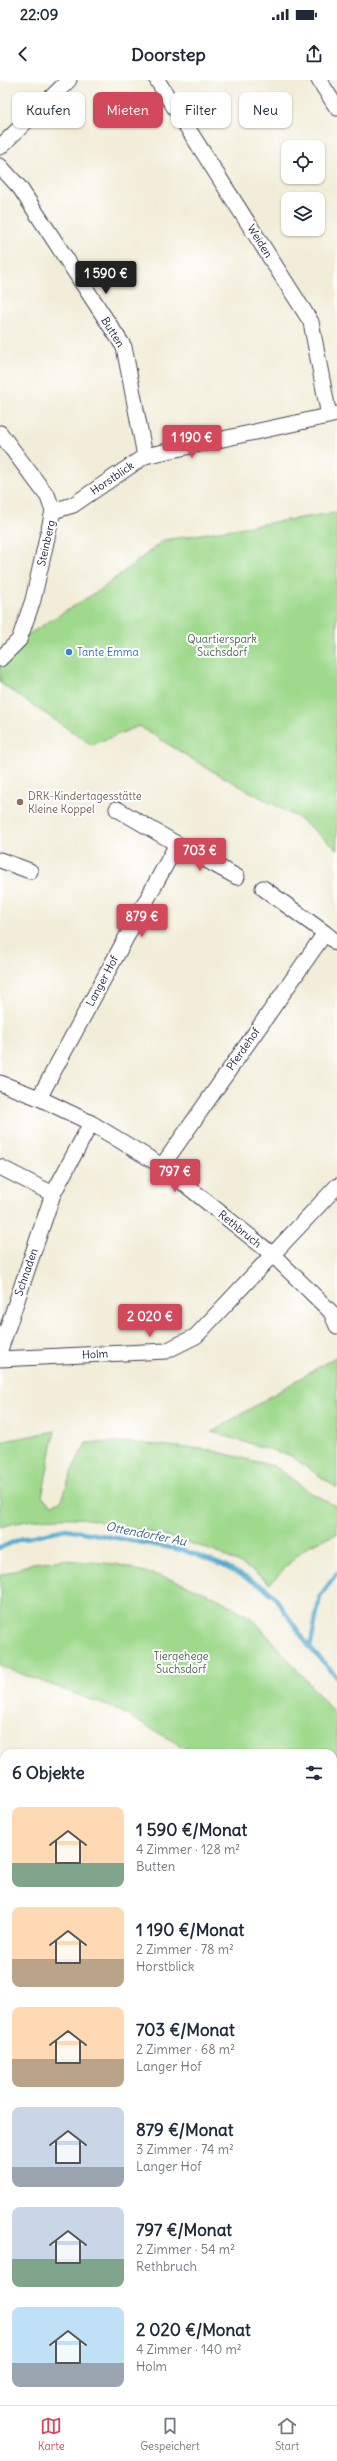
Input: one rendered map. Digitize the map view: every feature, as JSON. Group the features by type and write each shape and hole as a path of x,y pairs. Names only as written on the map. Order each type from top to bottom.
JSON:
{"street":[{"name":"Weiden","path":"157,80 311,322 333,415"},
{"path":"319,80 337,108"},
{"path":"0,147 67,82"},
{"name":"Butten","path":"0,166 20,188 124,347 145,456"},
{"name":"Horstblick","path":"53,512 73,505 145,456 333,415"},
{"name":"Steinberg","path":"0,433 48,498 53,512 33,600 20,640 0,659"},
{"path":"117,810 237,877"},
{"name":"Langer Hof","path":"39,1098 177,844"},
{"path":"0,860 30,871"},
{"path":"263,888 337,943"},
{"name":"Pferdehof","path":"162,1166 324,933"},
{"name":"Rethbruch","path":"0,1083 39,1098 91,1123 162,1166 273,1256 331,1312 337,1326"},
{"name":"Schnaden","path":"0,1350 53,1194 91,1123"},
{"path":"0,1168 53,1194"},
{"name":"Holm","path":"0,1360 166,1351 196,1336 273,1256 337,1186"}],"green space":[{"name":"Quartierspark Suchsdorf","path":"337,512 337,849 300,819 205,767 139,726 92,745 0,683 0,659 19,640 103,588 164,540"},
{"path":"337,1356 337,1488 291,1456 212,1432"},
{"path":"55,1431 42,1497 52,1505 62,1500 73,1468 86,1443 126,1442 210,1450 274,1466 311,1493 337,1507 337,1534 310,1545 296,1556 270,1584 236,1561 196,1545 95,1520 80,1518 46,1519 19,1522 0,1527 0,1442"},
{"name":"Tiergehege Suchsdorf","path":"64,1560 116,1564 170,1579 213,1596 252,1618 337,1716 337,1749 187,1749 116,1709 0,1666 0,1576 33,1563"}],"waterway":[{"name":"Ottendorfer Au","path":"0,1548 20,1539 66,1529 183,1550 222,1565 265,1588 274,1596 310,1648 337,1677"},
{"path":"310,1648 320,1596 337,1573"}],"place":[{"name":"Tante Emma","path":"69,652"},
{"name":"DRK-Kindertagesstätte Kleine Koppel","path":"20,802"}]}
